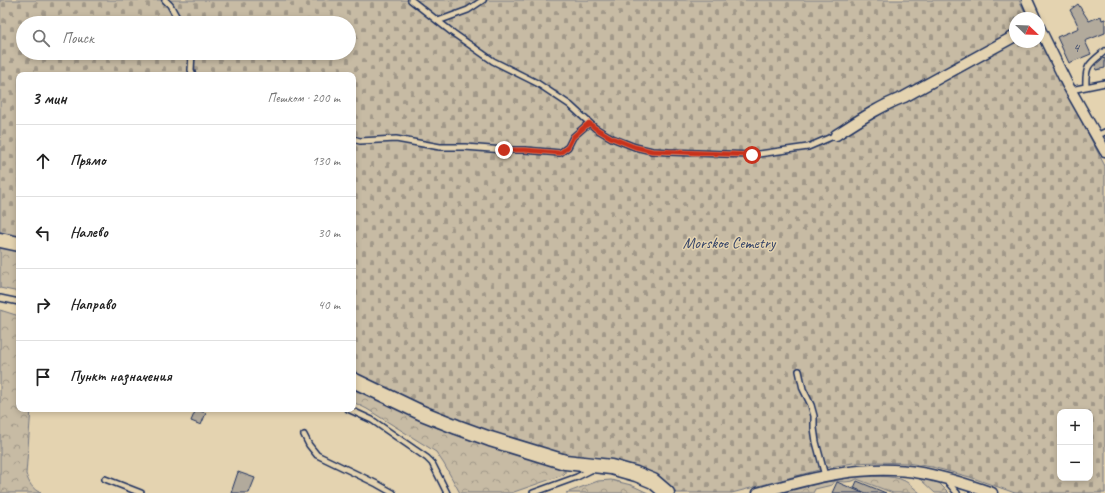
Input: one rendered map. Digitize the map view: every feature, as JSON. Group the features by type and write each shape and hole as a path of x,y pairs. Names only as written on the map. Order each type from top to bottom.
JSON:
{"main road":[{"path":"0,240 16,243"},
{"path":"356,381 422,413 490,439 565,462 611,467 636,474 653,481 667,493"}],"street":[{"path":"1027,0 1032,12"},
{"path":"836,134 862,118 904,97 1009,39"},
{"path":"1045,39 1071,90 1101,134 1105,151"},
{"path":"758,493 825,476 854,471 886,470 922,473 945,478 992,493"}],"lane":[{"path":"165,0 170,5 176,16"},
{"path":"411,0 492,61 537,83 570,105 595,128 612,138 635,147 652,151 752,155 808,147 836,134"},
{"path":"438,21 468,10 483,0"},
{"path":"1086,87 1086,74 1088,68 1093,60 1105,51"},
{"path":"192,60 192,72"},
{"path":"1071,90 1105,83"},
{"path":"356,140 360,141 396,139 440,147 525,150 560,153 568,147 573,137 589,123"},
{"path":"0,298 16,301"},
{"path":"799,371 803,389 811,405 814,416 816,442 825,476"},
{"path":"355,412 372,420 427,458 432,463 447,493"},
{"path":"304,435 317,455 393,493"},
{"path":"533,493 600,467"},
{"path":"945,478 957,493"},
{"path":"105,479 141,493"}],"green space":[{"name":"Morskoe Cemetry","path":"0,0 1019,0 1025,12 1009,12 1009,48 1043,48 1105,166 1105,493 1015,493 970,477 932,467 907,463 876,462 853,463 830,467 732,493 676,493 657,475 638,467 613,460 565,455 492,433 454,419 421,406 356,374 356,72 16,72 16,236 0,232"},
{"path":"0,246 16,250 16,291 0,288"},
{"path":"0,310 16,315 16,412 31,412 26,474 31,485 35,490 41,493 0,493"},
{"path":"356,388 561,467 565,470 565,473 511,493 460,493 436,452 356,404"},
{"path":"855,477 893,477 907,482 920,493 893,493 857,479 845,482 835,481 832,485 815,489 813,493 782,493 825,482"},
{"path":"921,478 939,483 949,493 935,493 919,479"},
{"path":"611,480 631,485 648,493 566,493 598,481"}],"building":[{"path":"1078,4 1089,21 1101,16 1102,20 1105,19 1105,33 1085,41 1091,54 1069,63 1057,37 1079,28 1070,10"},
{"path":"1105,58 1105,68 1096,70 1095,65"},
{"path":"195,412 206,413 201,425 191,421"},
{"path":"238,472 255,478 249,493 231,493"},
{"path":"857,481 886,493 866,493 854,488"},
{"path":"837,482 863,493 832,493"}],"route":[{"path":"504,150 560,153 568,147 573,137 589,123 612,138 635,147 652,151 752,155"}]}
